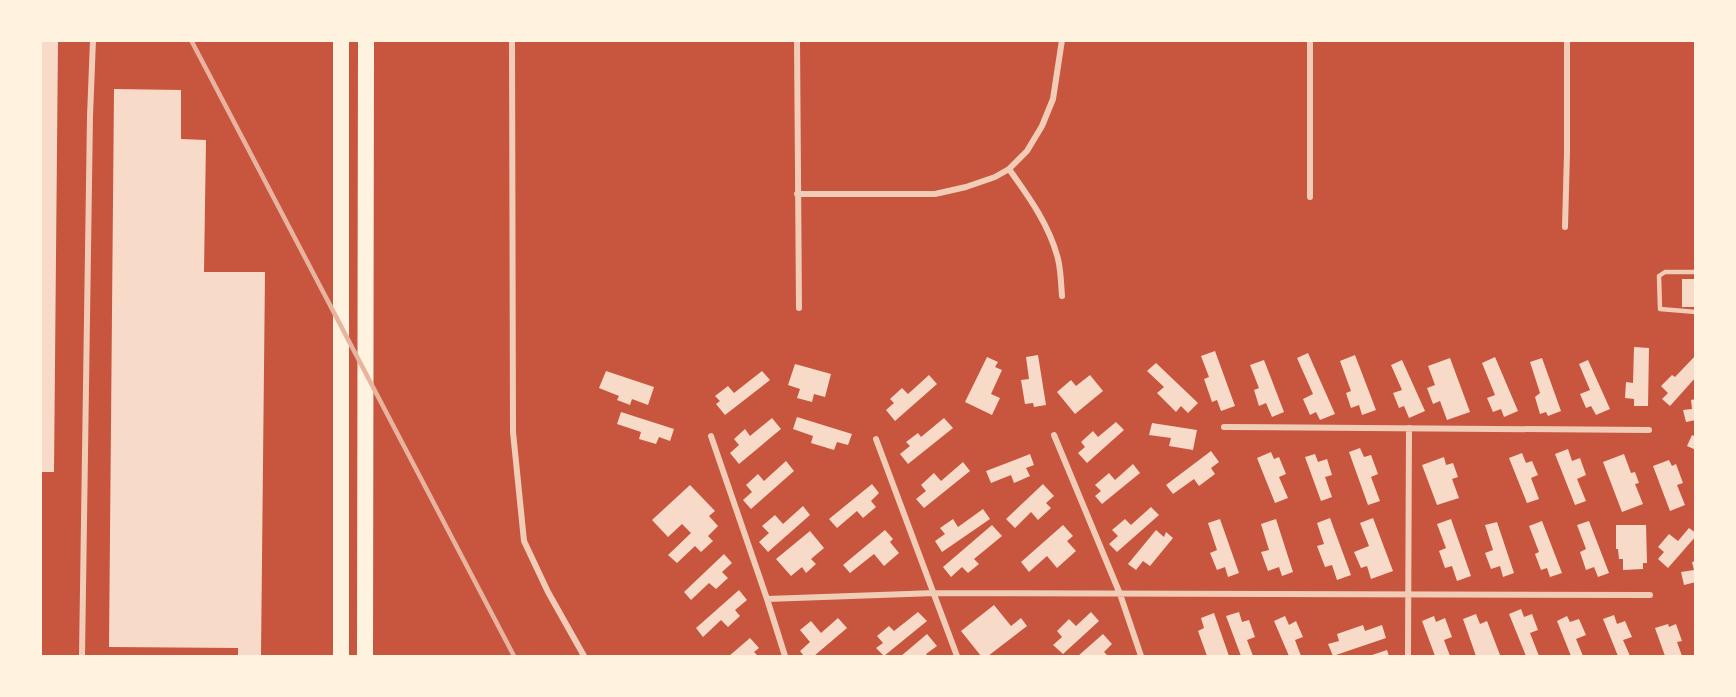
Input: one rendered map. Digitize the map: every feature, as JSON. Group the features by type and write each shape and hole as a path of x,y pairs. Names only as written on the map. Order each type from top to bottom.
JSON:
{"highway":[{"path":"341,40 341,657"},
{"path":"365,657 366,40"}],"street":[{"path":"82,657 93,40"},
{"path":"512,40 513,432 524,541 548,592 584,657"},
{"path":"797,40 799,308"},
{"path":"797,194 935,194 966,187 1010,169 1027,151 1042,126 1053,99 1062,40"},
{"path":"1310,40 1310,197"},
{"path":"1565,227 1567,40"},
{"path":"1010,169 1051,236 1058,261 1062,296"},
{"path":"1224,427 1649,430"},
{"path":"1408,428 1408,657"},
{"path":"1054,435 1120,594 1141,657"},
{"path":"711,436 785,657"},
{"path":"876,439 957,657"},
{"path":"767,599 935,593 1650,595"}],"lane":[{"path":"1695,272 1665,272 1659,276 1659,308 1695,312"}],"building":[{"path":"40,40 58,40 54,472 40,472"},
{"path":"114,89 181,90 181,139 206,140 204,272 265,272 261,656 238,656 238,648 109,647"},
{"path":"1682,279 1696,279 1696,307 1682,307"},
{"path":"1634,347 1649,348 1648,406 1634,406 1634,399 1625,398 1626,382 1633,383"},
{"path":"1215,351 1235,406 1221,411 1217,400 1212,402 1204,379 1209,377 1201,356"},
{"path":"1308,353 1335,414 1320,420 1316,412 1310,415 1303,399 1313,394 1297,358"},
{"path":"1038,355 1046,405 1034,407 1033,403 1025,404 1021,380 1029,379 1026,357"},
{"path":"1355,355 1376,410 1362,415 1359,405 1351,408 1346,393 1351,391 1340,361"},
{"path":"1696,355 1696,377 1670,406 1662,399 1668,393 1661,386 1672,375 1675,377"},
{"path":"987,357 998,362 995,367 1002,370 991,394 1000,398 992,415 965,402"},
{"path":"1495,357 1518,411 1504,417 1501,409 1493,412 1487,398 1495,395 1482,363"},
{"path":"1450,358 1470,412 1447,420 1440,401 1433,404 1427,388 1435,385 1428,366"},
{"path":"1542,358 1561,411 1548,416 1546,412 1540,414 1535,397 1540,393 1530,362"},
{"path":"1264,360 1284,412 1272,417 1266,403 1259,406 1254,390 1259,388 1250,365"},
{"path":"1402,360 1425,411 1409,418 1404,406 1399,408 1393,393 1402,390 1391,365"},
{"path":"1588,360 1610,409 1596,415 1591,406 1586,408 1580,394 1590,390 1579,364"},
{"path":"1156,363 1198,403 1188,413 1181,406 1176,412 1157,393 1164,387 1147,371"},
{"path":"795,364 831,374 825,397 814,394 812,402 797,398 800,389 788,385"},
{"path":"606,371 654,387 648,405 632,399 630,405 617,400 619,396 599,388"},
{"path":"762,371 770,380 725,415 716,404 720,401 715,396 728,386 734,393"},
{"path":"929,375 937,384 895,421 886,410 894,403 890,399 902,388 908,394"},
{"path":"1090,375 1103,391 1075,414 1057,392 1071,380 1076,386"},
{"path":"1696,399 1696,420 1686,422 1683,410 1692,409 1691,400"},
{"path":"621,412 674,429 670,441 659,437 656,444 639,439 641,432 617,424"},
{"path":"797,417 852,434 848,445 837,442 834,450 811,443 813,436 793,429"},
{"path":"772,418 781,429 739,464 730,453 739,445 734,439 745,429 750,436"},
{"path":"944,418 953,428 908,464 900,454 910,446 906,442 918,433 921,437"},
{"path":"1116,422 1124,430 1087,463 1078,453 1085,447 1081,442 1093,431 1098,437"},
{"path":"1152,423 1197,430 1193,450 1169,446 1171,438 1149,435"},
{"path":"1692,435 1696,437 1696,450 1687,446"},
{"path":"1360,448 1364,457 1371,455 1378,474 1371,477 1380,501 1368,505 1349,452"},
{"path":"1568,449 1572,461 1580,458 1586,475 1577,479 1586,501 1575,505 1555,454"},
{"path":"1211,451 1219,462 1211,468 1215,474 1199,486 1194,479 1173,494 1166,485"},
{"path":"1271,452 1274,459 1279,457 1286,474 1279,477 1288,498 1275,503 1257,458"},
{"path":"1522,453 1526,463 1532,461 1538,475 1531,478 1539,499 1527,503 1509,458"},
{"path":"1030,454 1034,465 1026,468 1030,476 1014,483 1011,475 991,483 986,471"},
{"path":"1315,454 1318,462 1327,459 1332,475 1325,477 1332,497 1321,501 1305,457"},
{"path":"1624,454 1631,473 1635,472 1639,483 1635,484 1643,504 1622,512 1603,462"},
{"path":"1444,457 1446,465 1453,463 1458,477 1452,479 1459,498 1437,505 1422,465"},
{"path":"1669,460 1672,466 1676,464 1683,483 1677,485 1685,505 1670,511 1653,466"},
{"path":"786,461 794,471 751,509 743,500 752,492 746,485 758,474 764,481"},
{"path":"963,462 970,471 924,508 916,499 926,491 921,485 934,473 941,481"},
{"path":"1133,464 1140,473 1102,504 1095,496 1101,491 1095,485 1109,473 1115,480"},
{"path":"872,484 879,493 871,501 876,507 863,518 857,511 837,528 829,519"},
{"path":"1043,484 1054,496 1046,503 1051,508 1038,520 1031,512 1015,528 1006,519"},
{"path":"690,485 715,511 709,516 718,526 708,536 713,541 701,552 695,546 677,563 668,555 691,533 682,524 668,537 652,520"},
{"path":"803,506 810,515 768,552 759,542 769,533 762,526 775,515 783,524"},
{"path":"1151,507 1159,515 1117,552 1109,544 1118,536 1112,530 1125,519 1131,525"},
{"path":"983,509 990,519 942,552 935,541 945,534 940,528 953,519 958,527"},
{"path":"1330,518 1351,575 1337,580 1332,565 1325,567 1317,546 1324,544 1317,523"},
{"path":"1373,518 1393,571 1371,579 1367,566 1361,568 1354,552 1369,546 1360,523"},
{"path":"1220,519 1239,573 1228,577 1225,567 1217,570 1210,553 1217,550 1208,523"},
{"path":"1276,519 1293,572 1282,576 1279,567 1268,571 1261,552 1269,550 1261,524"},
{"path":"1451,519 1471,576 1457,581 1452,566 1445,568 1439,551 1446,548 1437,524"},
{"path":"1542,521 1562,573 1550,577 1547,568 1541,570 1535,554 1539,552 1529,526"},
{"path":"1589,521 1609,573 1598,577 1594,567 1586,570 1580,552 1586,549 1577,525"},
{"path":"1497,522 1514,573 1503,577 1500,566 1491,569 1485,553 1493,550 1485,525"},
{"path":"992,525 1002,536 974,559 979,564 968,573 962,567 951,577 943,567"},
{"path":"1063,525 1073,536 1067,541 1076,551 1057,568 1047,556 1029,572 1021,562"},
{"path":"1616,525 1646,525 1647,563 1643,563 1643,569 1623,570 1623,559 1619,559 1618,549 1616,549"},
{"path":"1689,528 1696,533 1696,536 1668,568 1658,559 1664,552 1658,547 1669,534 1678,541"},
{"path":"885,530 893,539 890,542 899,553 884,566 874,554 850,573 843,565"},
{"path":"1156,530 1164,537 1166,532 1173,538 1150,566 1143,561 1136,570 1128,564"},
{"path":"810,531 824,548 811,559 816,564 806,573 802,567 791,576 776,559"},
{"path":"724,554 732,563 722,572 728,578 716,589 709,583 691,600 684,592"},
{"path":"1696,561 1696,582 1684,585 1681,572 1694,570 1692,562"},
{"path":"739,590 747,600 735,610 740,616 728,627 721,620 703,637 696,628"},
{"path":"994,605 1011,626 1021,618 1027,626 988,656 981,656 961,631"},
{"path":"1521,609 1524,617 1532,614 1538,630 1530,633 1539,656 1526,656 1509,614"},
{"path":"918,612 927,621 884,656 876,648 883,643 877,636 889,626 894,631"},
{"path":"1091,612 1099,621 1063,654 1053,645 1062,637 1057,631 1069,619 1076,626"},
{"path":"1239,612 1242,622 1249,620 1255,637 1247,640 1253,656 1241,656 1226,616"},
{"path":"1214,613 1229,656 1207,656 1198,631 1204,628 1201,618"},
{"path":"1476,614 1480,624 1487,621 1500,655 1476,656 1463,619"},
{"path":"1614,615 1617,624 1625,621 1632,637 1623,640 1630,656 1618,656 1603,619"},
{"path":"1285,616 1289,625 1296,621 1303,637 1295,640 1301,656 1289,656 1274,621"},
{"path":"1434,616 1436,622 1445,618 1452,637 1444,640 1450,656 1435,656 1422,621"},
{"path":"1567,616 1570,622 1579,619 1586,635 1576,639 1583,656 1571,656 1557,621"},
{"path":"838,618 847,628 814,656 804,656 800,651 810,642 800,630 811,621 821,633"},
{"path":"1668,624 1669,627 1676,624 1682,641 1677,642 1682,656 1665,656 1655,628"},
{"path":"1363,625 1365,631 1382,625 1386,638 1333,656 1328,644 1339,641 1337,634"},
{"path":"927,634 937,646 926,654 928,656 901,656"},
{"path":"1103,634 1112,644 1104,652 1108,656 1078,656"},
{"path":"750,638 759,648 754,652 758,656 729,656"},
{"path":"1387,650 1389,656 1369,656"}],"railway":[{"path":"191,40 514,656"}]}
